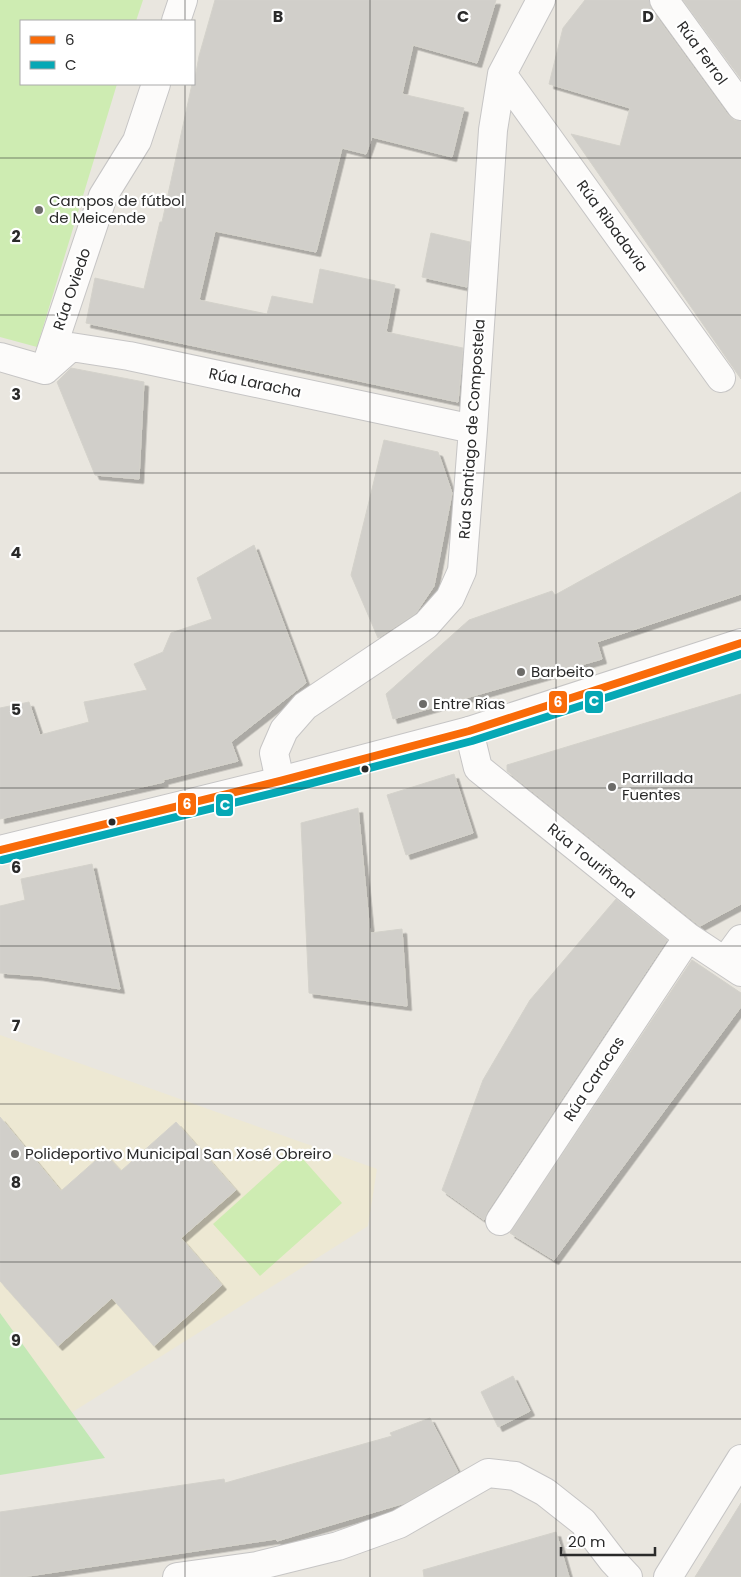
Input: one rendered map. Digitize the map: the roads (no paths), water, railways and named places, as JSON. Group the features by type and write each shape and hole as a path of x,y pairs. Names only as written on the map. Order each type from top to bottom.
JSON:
{"street":[{"path":"176,20 183,0"},
{"name":"Rúa Santiago de Compostela","path":"280,781 274,753 284,730 305,706 426,625 450,598 462,571 493,130 502,74 541,0"},
{"name":"Rúa Ferrol","path":"664,0 741,106"},
{"name":"Rúa Ribadavia","path":"502,74 721,378"},
{"name":"Rúa Oviedo","path":"45,370 103,196 137,140 156,85"},
{"name":"Rúa Laracha","path":"45,370 72,347 129,356 473,429"},
{"path":"0,357 45,370"},
{"path":"0,850 280,781 469,731 741,643"},
{"name":"Rúa Touriñana","path":"469,731 478,768 688,937 736,957"},
{"name":"Rúa Caracas","path":"500,1222 688,937"},
{"path":"668,1577 741,1459"},
{"path":"177,1577 257,1566 338,1546 399,1524 488,1473 516,1476 545,1492 583,1522 628,1577"}],"place":[{"name":"Campos de fútbol de Meicende","path":"39,210"},
{"name":"Barbeito","path":"521,672"},
{"name":"Entre Rías","path":"423,704"},
{"name":"Parrillada Fuentes","path":"612,787"},
{"name":"Polideportivo Municipal San Xosé Obreiro","path":"15,1154"}]}
